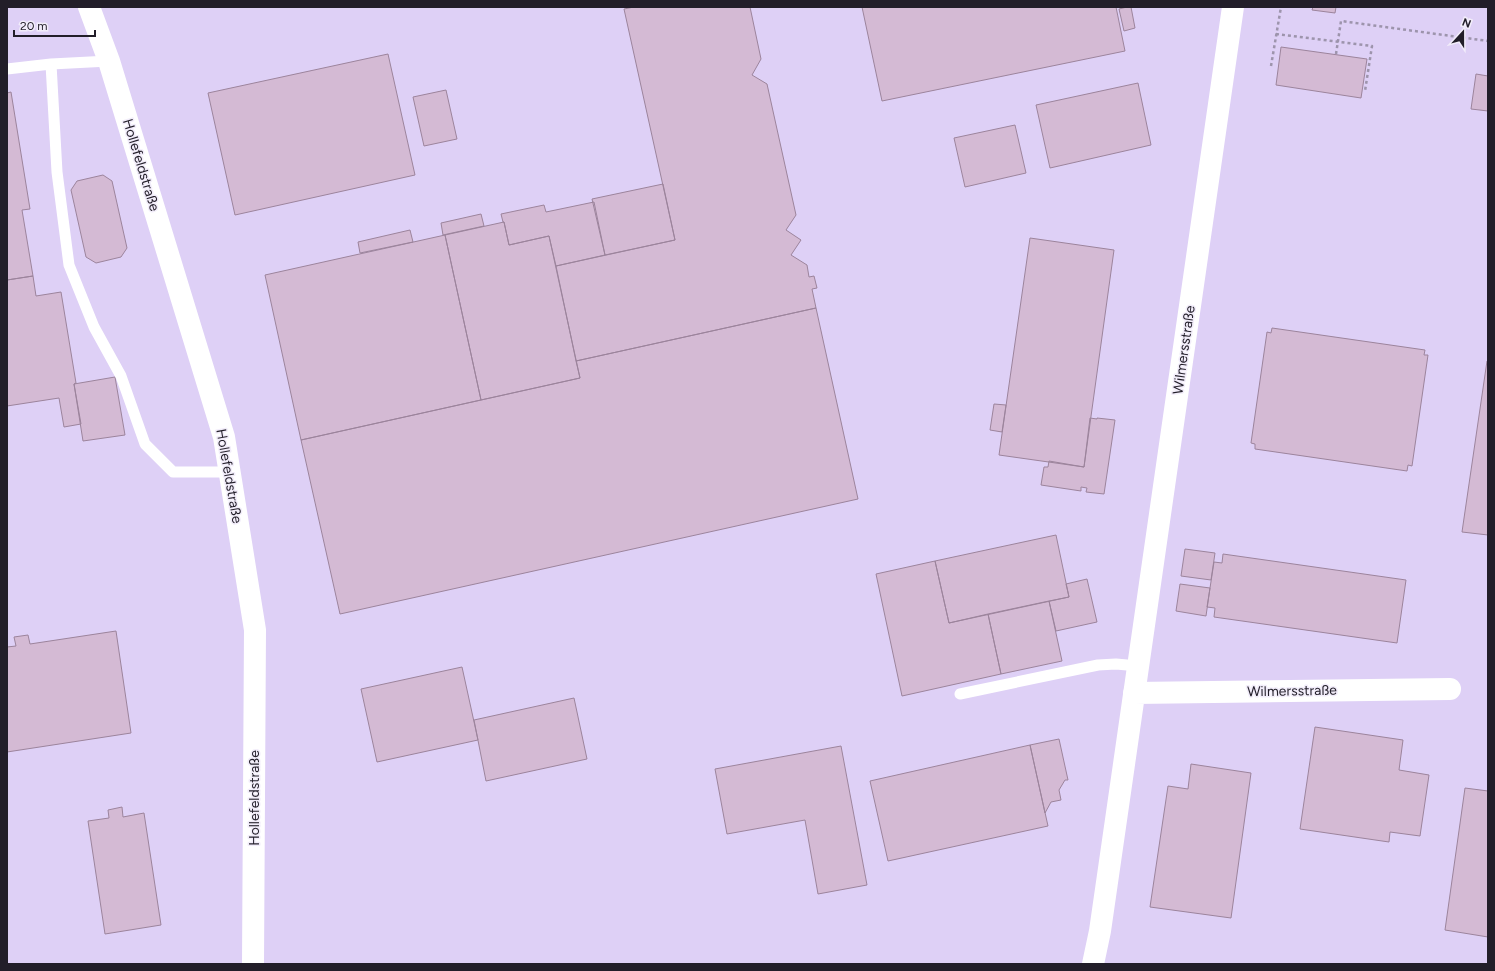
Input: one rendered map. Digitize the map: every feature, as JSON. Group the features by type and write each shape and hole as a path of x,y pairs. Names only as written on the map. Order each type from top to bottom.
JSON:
{"street":[{"name":"Hollefeldstraße","path":"89,7 109,61 224,437 230,472 255,630 253,964"},
{"name":"Wilmersstraße","path":"1093,964 1100,931 1233,7"},
{"name":"Wilmersstraße","path":"1134,693 1450,689"}],"lane":[{"path":"7,69 51,64 109,61"},
{"path":"51,64 57,172 69,265 94,327 121,376 145,444 172,472 230,472"},
{"path":"960,694 1098,665 1116,664 1138,666"}],"path":[{"path":"1271,66 1281,7"},
{"path":"1336,54 1341,21 1488,40"},
{"path":"1276,34 1372,46 1365,91"}],"shaded area":[{"path":"7,7 1488,7 1488,964 7,964"}],"building":[{"path":"634,7 750,7 761,59 752,75 767,84 796,215 786,230 801,240 791,255 807,265 809,277 814,276 817,288 812,289 816,308 576,361 556,266 675,240 624,9"},
{"path":"862,7 1116,7 1125,51 882,101"},
{"path":"1131,7 1135,28 1124,31 1119,9"},
{"path":"1313,7 1336,7 1335,13 1312,10"},
{"path":"1281,47 1367,59 1361,98 1276,85"},
{"path":"388,54 415,175 235,215 208,93"},
{"path":"1476,74 1488,76 1488,111 1471,109"},
{"path":"1138,83 1151,145 1050,168 1036,105"},
{"path":"446,90 457,139 424,146 413,97"},
{"path":"11,92 30,209 22,210 33,276 7,280 7,93"},
{"path":"1015,125 1026,173 965,187 954,138"},
{"path":"103,175 112,181 127,248 121,257 96,263 86,257 71,190 77,181"},
{"path":"663,184 675,240 605,255 592,199"},
{"path":"594,202 605,255 556,266 549,236 509,245 501,214 544,205 546,212"},
{"path":"481,214 484,226 443,235 441,223"},
{"path":"504,222 509,245 549,236 580,378 481,400 445,235"},
{"path":"410,230 413,242 360,253 358,242"},
{"path":"445,235 481,400 301,440 265,275"},
{"path":"1030,238 1114,250 1084,467 999,455"},
{"path":"33,276 36,296 61,292 81,424 64,427 59,398 7,406 7,280"},
{"path":"816,308 858,499 340,614 301,440 580,378 576,361"},
{"path":"1272,328 1425,350 1424,355 1428,355 1412,466 1408,465 1407,471 1255,449 1255,444 1251,443 1267,332 1271,333"},
{"path":"1488,361 1488,535 1462,532"},
{"path":"115,377 125,435 83,441 74,384"},
{"path":"994,404 1006,405 1002,432 990,430"},
{"path":"1090,418 1115,420 1104,494 1086,492 1087,488 1081,487 1081,491 1041,485 1044,467 1048,467 1049,461 1084,467"},
{"path":"1056,535 1069,597 949,623 935,561"},
{"path":"1185,549 1215,553 1211,580 1181,576"},
{"path":"1223,554 1406,580 1397,643 1214,617 1215,608 1207,607 1214,562 1222,563"},
{"path":"935,561 949,623 988,614 1001,674 902,696 876,574"},
{"path":"1087,579 1097,622 1056,631 1049,601 1069,597 1066,584"},
{"path":"1180,584 1210,588 1206,616 1176,611"},
{"path":"1049,601 1062,661 1001,674 988,614"},
{"path":"116,631 131,733 7,752 7,647 16,646 14,637 28,635 30,644"},
{"path":"462,667 478,740 377,762 361,689"},
{"path":"574,698 587,759 486,781 474,720"},
{"path":"1315,727 1403,740 1399,770 1429,775 1420,836 1390,832 1389,842 1300,829"},
{"path":"1059,739 1068,780 1065,780 1059,790 1061,800 1051,802 1045,813 1030,745"},
{"path":"1030,745 1048,826 888,861 870,781"},
{"path":"841,746 867,885 818,894 805,820 727,834 715,769"},
{"path":"1191,764 1251,773 1231,918 1150,907 1168,786 1188,789"},
{"path":"1465,788 1488,791 1488,937 1445,930"},
{"path":"122,807 123,817 144,813 161,925 105,934 88,821 109,818 108,810"}]}
